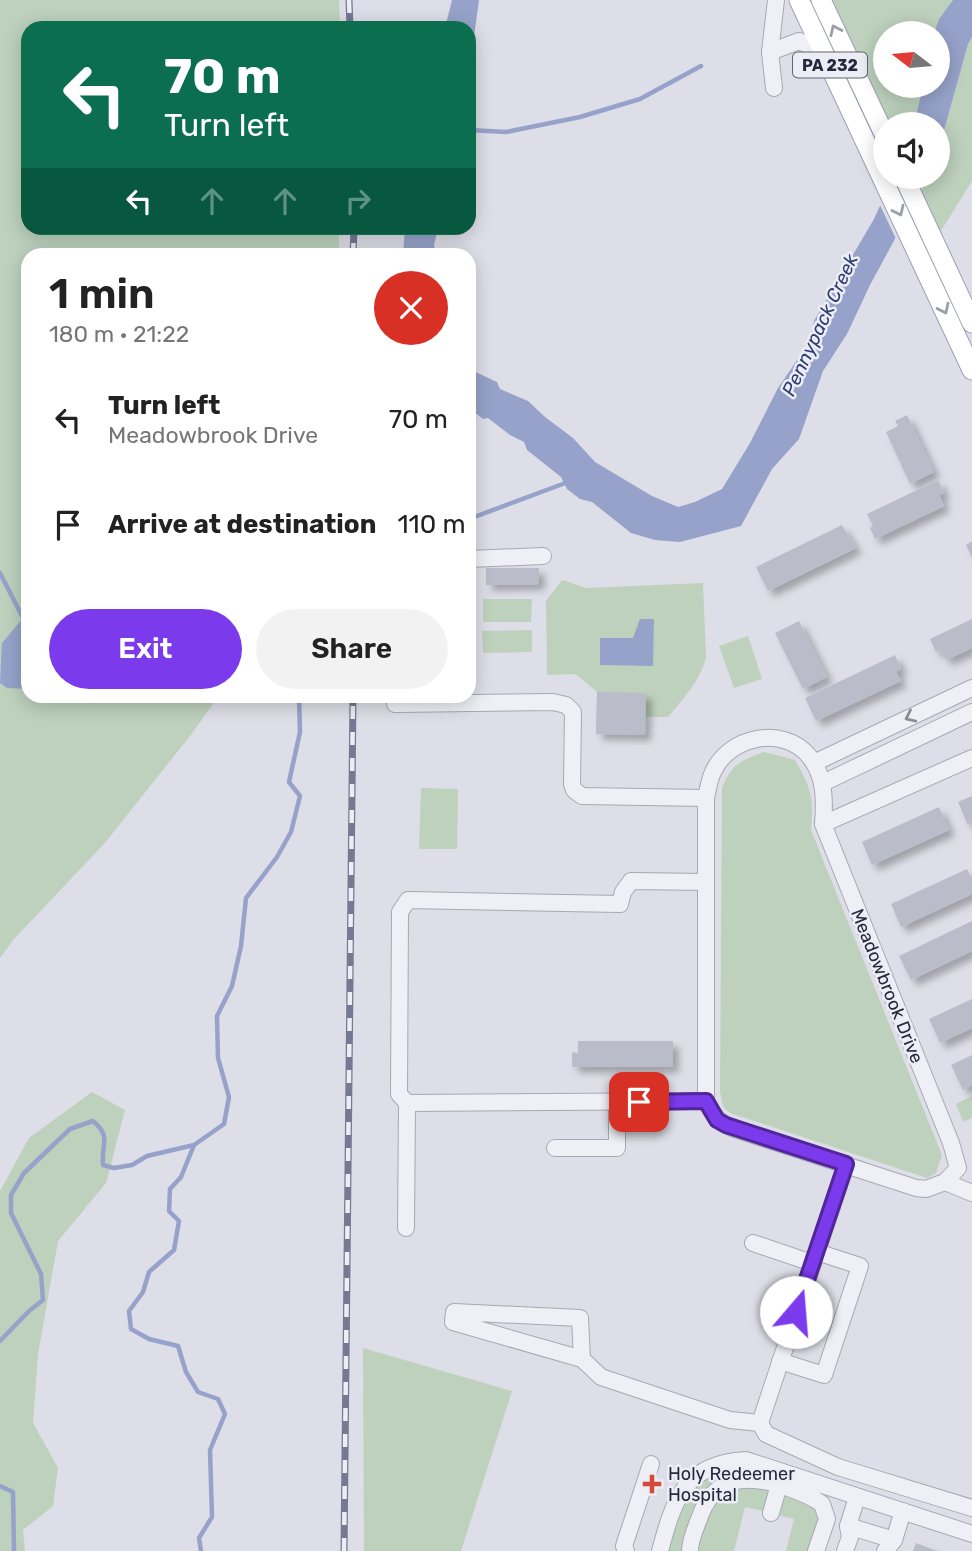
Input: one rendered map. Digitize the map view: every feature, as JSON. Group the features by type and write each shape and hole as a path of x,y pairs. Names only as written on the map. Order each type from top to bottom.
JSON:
{"main road":[{"name":"PA 232","path":"799,0 972,370"},
{"name":"PA 232","path":"821,0 874,112"},
{"path":"910,189 972,323"}],"street":[{"path":"774,88 770,52 776,0"},
{"path":"770,52 799,41 823,51"},
{"path":"476,559 543,556"},
{"path":"814,763 972,688"},
{"path":"476,701 553,702 566,705 573,712 572,784 582,796 705,798"},
{"path":"822,783 972,712"},
{"name":"Meadowbrook Drive","path":"706,1101 705,798 713,770 732,749 751,740 772,737 792,743 808,755 822,783 823,824 951,1143 965,1171 945,1182"},
{"path":"823,824 972,758"},
{"path":"406,1228 407,1103 399,1094 400,912 408,900 620,904 623,892 631,881 706,882"},
{"path":"407,1103 706,1101 717,1120 726,1125 916,1188 926,1189 945,1182 972,1194"},
{"path":"555,1148 617,1148 617,1102"},
{"path":"846,1164 760,1423 766,1434 838,1466 972,1508"},
{"path":"753,1243 860,1266 824,1375 780,1361"},
{"path":"582,1359 580,1318 454,1312 453,1322 582,1359 601,1377 730,1420 760,1423"},
{"path":"660,1551 679,1496 689,1481 700,1472 732,1461 747,1460 822,1504 827,1519 816,1551"},
{"path":"626,1551 624,1546 651,1464"},
{"path":"771,1513 781,1478"},
{"path":"690,1551 703,1508 711,1495 722,1486 737,1480 750,1479 781,1478 858,1497 972,1534"},
{"path":"845,1551 850,1537 848,1526 858,1497"},
{"path":"848,1526 890,1545 903,1511"}],"green space":[{"path":"0,0 339,0 340,21 21,21 21,235 339,235 339,248 21,248 21,703 214,703 104,844 13,940 0,958"},
{"path":"820,0 953,0 938,21 873,21 873,98 920,98 917,112 880,112"},
{"path":"972,37 972,181 934,242 915,200 919,189 950,189 949,112"},
{"path":"562,580 586,588 703,583 706,658 703,667 668,717 646,717 645,735 596,734 597,692 576,674 547,675 546,601"},
{"path":"483,599 532,599 531,622 483,622"},
{"path":"532,630 532,652 483,653 482,631"},
{"path":"748,636 762,679 734,688 719,646"},
{"path":"764,752 795,760 805,778 812,809 811,830 942,1155 936,1173 927,1178 733,1114 723,1105 720,1091 722,788 738,764"},
{"path":"421,788 458,789 457,849 419,849"},
{"path":"92,1092 125,1110 106,1183 58,1241 38,1354 33,1423 58,1468 53,1506 23,1530 25,1551 0,1551 0,1191 29,1138"},
{"path":"972,1096 972,1118 963,1122 956,1104"},
{"path":"363,1348 512,1391 461,1551 364,1551"},
{"path":"731,1470 731,1473 752,1473 726,1480 687,1551 667,1551 681,1511 694,1490 704,1481"},
{"path":"731,1485 774,1486 767,1512 745,1507 734,1551 694,1551 708,1505"},
{"path":"782,1488 823,1512 812,1551 786,1551 794,1519 774,1514"}],"water":[{"path":"452,0 479,0 476,22 447,21"},
{"path":"953,0 972,0 972,37 949,112 917,112 920,98 950,98 950,21 938,21"},
{"name":"Pennypack Creek","path":"888,189 918,189 910,211 847,334 823,371 799,439 772,469 741,526 680,542 655,540 631,533 592,502 580,499 567,489 561,477 527,450 524,442 488,418 483,419 476,414 476,372 497,382 500,389 528,401 573,438 595,462 652,496 678,507 722,489 750,443 778,388 811,340 814,321 874,219"},
{"path":"404,235 436,235 435,248 404,248"},
{"path":"640,619 654,619 653,666 600,665 600,638 633,638"},
{"path":"21,620 21,689 7,688 0,683 2,643"}],"pier":[{"path":"884,189 923,189 914,213 898,243 878,201"}],"building":[{"path":"907,415 934,472 910,484 886,432 898,426 895,421"},
{"path":"938,480 944,493 939,495 944,506 875,539 867,514"},
{"path":"842,525 856,548 768,591 756,567"},
{"path":"972,541 972,558 966,545"},
{"path":"486,568 539,568 539,584 486,585"},
{"path":"972,619 972,648 946,660 941,650 936,652 930,639"},
{"path":"799,621 827,677 803,689 775,633"},
{"path":"895,655 901,669 896,671 901,681 816,721 805,698"},
{"path":"597,692 646,693 645,735 596,734"},
{"path":"972,796 972,823 968,825 958,802"},
{"path":"939,807 949,830 872,865 862,842"},
{"path":"967,869 972,879 972,894 901,927 891,904"},
{"path":"972,921 972,951 911,980 899,956"},
{"path":"972,999 972,1028 940,1043 929,1019"},
{"path":"578,1041 673,1041 673,1067 572,1067 572,1052 578,1053"},
{"path":"972,1055 972,1085 963,1090 951,1065"},
{"path":"916,1543 937,1551 913,1551"}],"waterway":[{"path":"476,130 506,132 580,117 640,99 701,66"},
{"path":"476,516 568,482"},
{"path":"0,573 21,614"},
{"path":"0,1341 43,1300 41,1274 11,1213 11,1195 24,1173 70,1129 93,1121 104,1136 103,1165 114,1168 132,1165 147,1156 194,1145 224,1124 229,1097 218,1058 217,1016 232,986 241,946 246,898 277,857 291,832 300,796 289,782 300,732 299,703"},
{"path":"194,1145 181,1177 170,1189 169,1211 179,1221 174,1250 149,1272 143,1292 129,1311 131,1329 149,1339 178,1346 186,1372 198,1392 218,1399 225,1414 210,1450 212,1517 199,1538 201,1551"},
{"path":"0,1486 13,1492 14,1551"}],"railway":[{"path":"349,0 350,21"},
{"path":"353,248 354,235"},
{"path":"344,1551 353,703"}],"place":[{"name":"Holy Redeemer Hospital","path":"652,1484"}],"route":[{"path":"639,1102 706,1101 717,1120 734,1129 846,1164 796,1312"}]}
